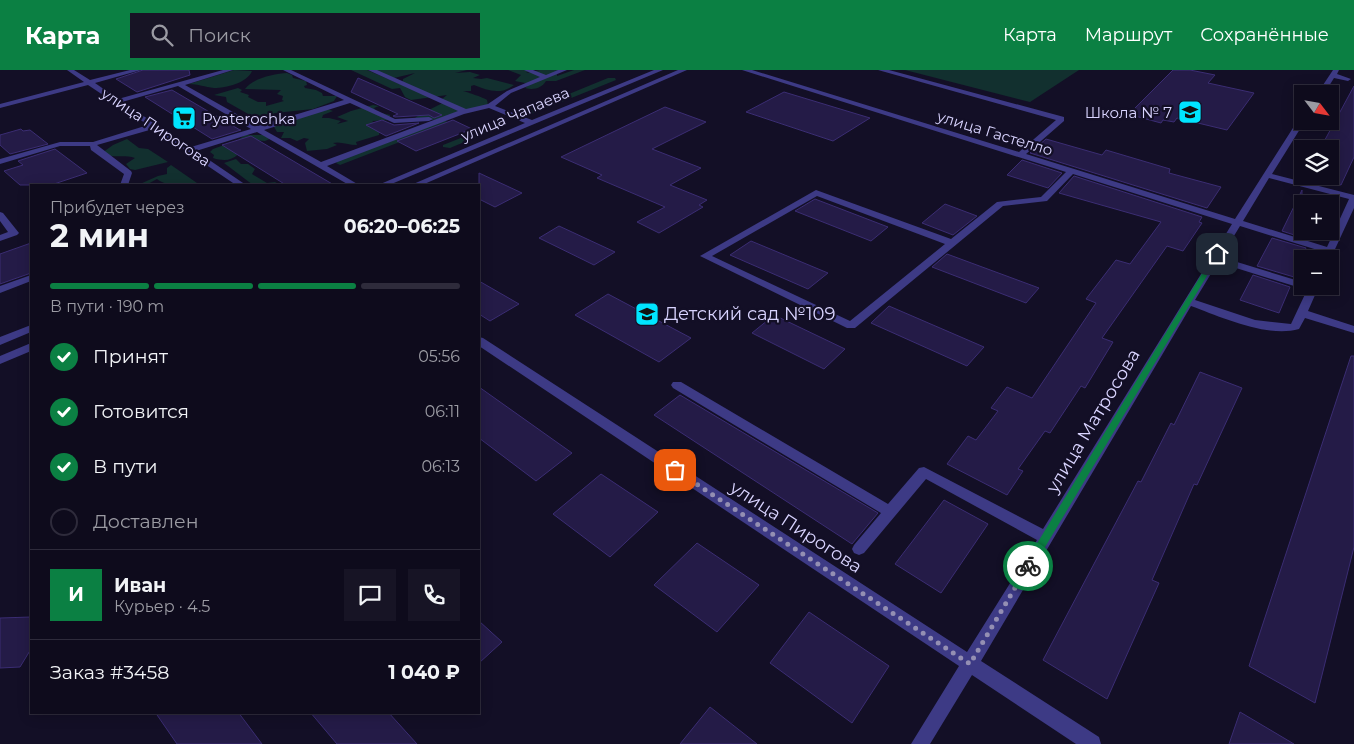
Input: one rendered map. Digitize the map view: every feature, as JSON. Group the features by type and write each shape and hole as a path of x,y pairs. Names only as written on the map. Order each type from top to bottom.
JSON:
{"street":[{"name":"улица Пирогова","path":"70,70 241,184"},
{"path":"0,106 138,70"},
{"path":"117,101 230,70"},
{"path":"286,70 349,101 394,121 401,122 428,120 490,106 509,92 564,70"},
{"path":"370,70 465,111"},
{"path":"527,70 546,77"},
{"name":"улица Чапаева","path":"384,184 658,70"},
{"path":"416,184 684,70"},
{"name":"улица Гастелло","path":"745,70 1236,222 1314,250"},
{"path":"760,74 769,70"},
{"path":"881,70 1061,119 1020,155"},
{"path":"1326,85 1334,73 1348,78"},
{"path":"179,84 353,184"},
{"path":"190,150 349,101"},
{"path":"490,106 532,123"},
{"path":"320,165 465,111"},
{"path":"0,162 60,144 93,144 154,126"},
{"name":"улица Матросова","path":"920,744 1236,222 1296,130"},
{"path":"0,166 78,143"},
{"path":"93,144 94,148 128,173 124,184"},
{"path":"952,242 816,193 705,256 851,326 1000,204 1044,199 1072,171"},
{"path":"1267,175 1354,198 1330,250"},
{"path":"0,216 14,233 0,238"},
{"path":"1224,261 1294,282"},
{"path":"0,290 30,278"},
{"path":"1188,301 1258,325 1278,328 1295,327 1310,295"},
{"path":"1302,313 1354,330"},
{"path":"0,341 30,328"},
{"name":"улица Пирогова","path":"480,342 1092,744"},
{"path":"0,360 30,346"},
{"path":"677,385 890,512"},
{"path":"859,549 924,472 1045,537"}],"green space":[{"path":"234,70 252,71 241,82 224,87 214,88 189,84"},
{"path":"351,70 367,70 402,85 403,79 415,73 394,78 373,70 467,70 455,73 470,72 480,75 473,78 487,78 514,85 499,91 484,89 474,85 471,86 471,91 463,91 486,99 488,105 434,120 414,119 446,101 442,99 447,95 411,100 405,97 400,88 392,89"},
{"path":"508,70 530,70 526,73 540,70 560,70 557,71 557,76 574,70 585,70 556,81 546,81 539,87 531,89 525,88 530,84 515,81 521,75"},
{"path":"905,70 1079,70 1030,102"},
{"path":"287,73 292,75 293,78 306,81 307,85 304,86 305,88 316,90 322,93 323,96 337,96 334,101 313,109 275,113 268,117 257,118 258,116 250,115 227,102 226,97 214,95 238,88 242,90 240,92 249,95 248,97 258,102 266,102 266,106 284,101 282,100 283,96 277,94 281,90 245,89 258,79"},
{"path":"608,78 615,78 616,80 529,115 523,116 520,114"},
{"path":"373,105 379,106 374,108 377,112 390,115 389,120 372,121 380,127 379,135 356,142 357,145 333,143 337,145 327,149 307,151 305,143 309,139 304,138 297,141 290,138 281,138 284,132 277,132 273,125 327,109 333,111 323,115 322,118 341,121 337,124 348,121 337,117"},
{"path":"444,120 449,123 340,165 336,163 339,160"},
{"path":"499,123 505,123 505,125 450,148 443,147 443,145"},
{"path":"245,135 270,135 274,137 265,141 248,140 238,154 230,159 220,160 213,158 214,155 210,152 213,149 238,140"},
{"path":"127,139 139,148 148,149 168,162 135,170 130,169 126,164 135,158 110,156 102,153 113,145"},
{"path":"236,159 241,164 248,164 255,169 252,174 267,183 275,182 278,184 252,184 224,163"},
{"path":"171,165 197,183 166,184 157,179 148,184 140,184 167,174 167,168"}],"building":[{"path":"143,70 189,70 190,75 137,92 116,79"},
{"path":"1173,70 1190,70 1215,75 1208,83 1254,93 1227,130 1177,118 1174,122 1163,120 1161,123 1135,116 1137,114 1131,112"},
{"path":"358,78 442,115 434,118 429,115 395,117 393,116 398,114 351,92"},
{"path":"1354,86 1354,157 1341,185 1339,184 1339,140 1325,140 1330,130 1339,130 1339,114"},
{"path":"172,90 241,130 212,139 145,97"},
{"path":"784,92 870,118 833,141 746,112"},
{"path":"665,107 706,122 652,149 701,168 670,185 707,200 699,205 703,207 659,233 637,222 665,207 597,178 602,175 561,157"},
{"path":"382,120 394,125 419,123 386,136 366,125"},
{"path":"453,120 472,129 416,151 397,141"},
{"path":"21,129 23,131 30,130 48,144 10,154 0,145 0,135"},
{"path":"251,136 332,184 284,184 222,145"},
{"path":"1046,139 1102,155 1106,150 1170,169 1169,173 1221,187 1207,208 1030,153"},
{"path":"55,149 87,173 54,184 20,185 4,171 23,165 18,161"},
{"path":"1022,160 1062,173 1048,188 1007,175"},
{"path":"479,173 522,193 495,207 480,200"},
{"path":"1074,176 1202,217 1199,222 1202,223 1183,251 1167,246 1102,338 1113,342 1085,388 1081,386 1050,433 1045,431 1018,469 1023,471 1007,495 947,464 968,436 976,440 998,411 991,408 1007,387 1032,398 1096,303 1086,299 1116,260 1130,264 1161,222 1059,193"},
{"path":"815,199 888,227 871,241 795,211"},
{"path":"945,204 977,216 953,235 922,223"},
{"path":"1294,206 1294,235 1282,231"},
{"path":"559,226 615,252 594,265 539,238"},
{"path":"1272,238 1306,248 1305,250 1294,250 1294,277 1257,266"},
{"path":"751,241 828,273 808,289 730,255"},
{"path":"30,243 30,273 0,284 0,254"},
{"path":"947,254 1039,288 1026,303 932,267"},
{"path":"1253,275 1290,287 1279,313 1240,300"},
{"path":"480,282 519,304 490,321 480,315"},
{"path":"608,294 691,338 659,362 575,315"},
{"path":"889,306 984,347 967,366 871,323"},
{"path":"774,315 845,349 824,369 752,333"},
{"path":"1351,356 1354,356 1354,547 1315,703 1249,666"},
{"path":"1200,372 1242,388 1197,485 1194,484 1152,580 1159,583 1107,699 1043,660 1138,481 1141,482 1171,423 1174,425"},
{"path":"480,388 572,453 536,481 480,439"},
{"path":"680,395 878,513 852,544 654,415"},
{"path":"601,474 658,512 610,557 553,514"},
{"path":"944,500 988,524 941,593 895,564"},
{"path":"697,543 759,585 717,632 654,585"},
{"path":"809,612 889,666 852,723 770,663"},
{"path":"30,617 30,651 20,667 0,668 0,618"},
{"path":"480,622 502,642 480,662"},
{"path":"710,707 757,744 680,744"},
{"path":"1240,712 1294,744 1229,744"},
{"path":"156,714 240,714 262,744 177,744"},
{"path":"312,714 390,714 417,744 337,744"}],"way so far":[{"path":"675,470 970,664 1028,566"}],"place":[{"name":"Школа № 7","path":"1190,112"},
{"name":"Pyaterochka","path":"184,118"},
{"name":"Детский сад №109","path":"647,314"}],"route":[{"path":"1028,566 1217,254"}]}
